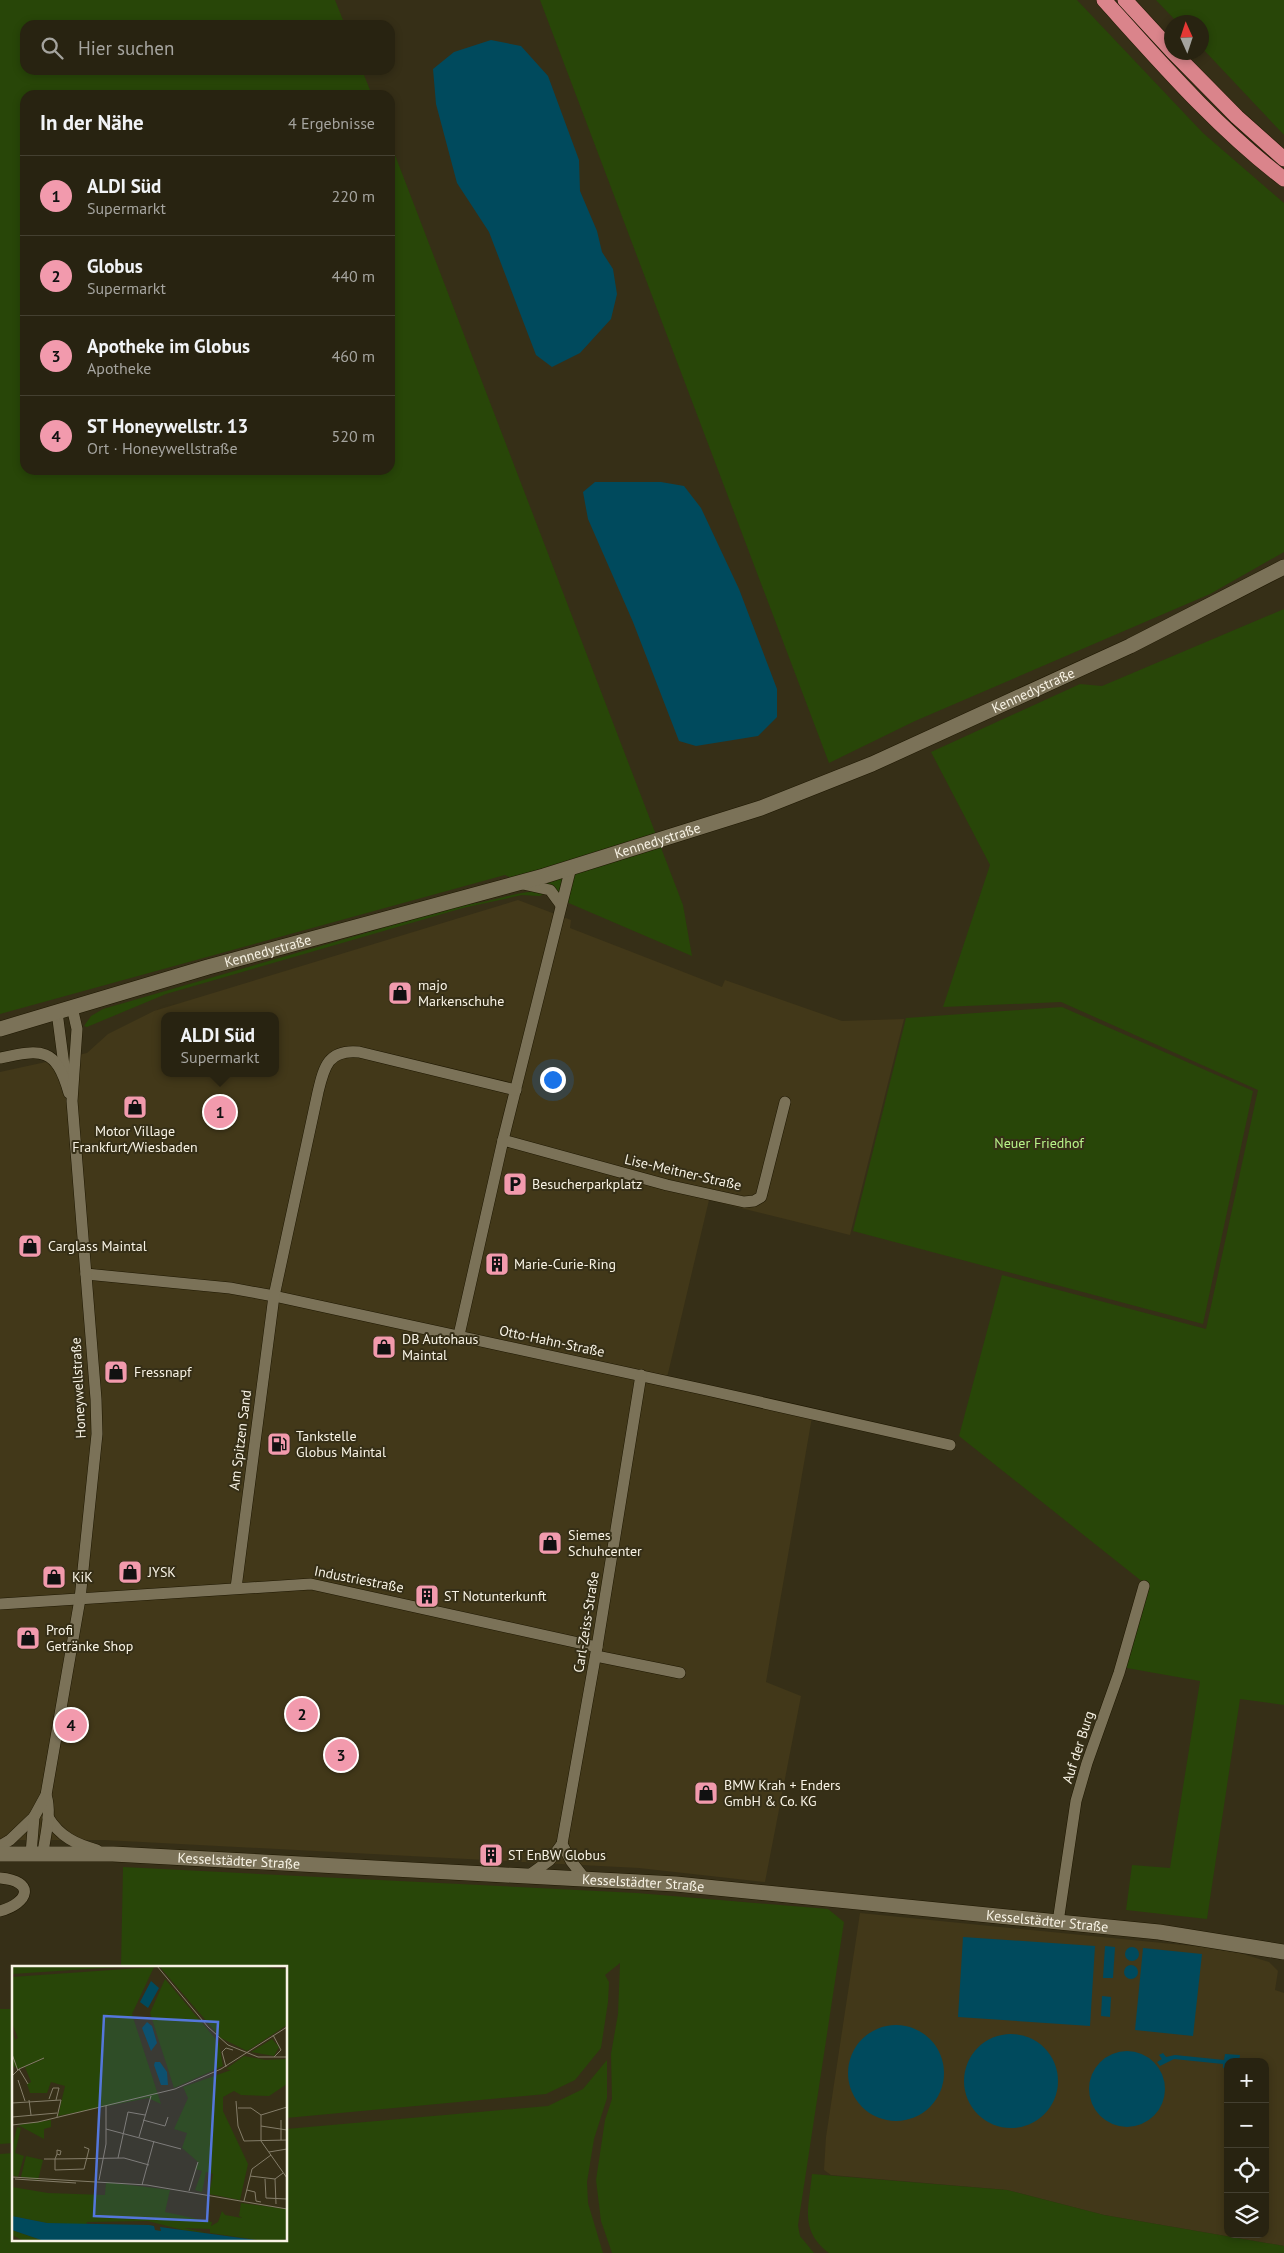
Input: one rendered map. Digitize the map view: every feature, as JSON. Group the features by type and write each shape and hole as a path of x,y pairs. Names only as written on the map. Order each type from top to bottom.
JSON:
{"highway":[{"path":"1104,0 1176,78 1271,169 1284,184"},
{"path":"1125,0 1164,43"},
{"path":"1180,60 1237,118 1284,159"},
{"path":"1271,169 1284,178"}],"main road":[{"name":"Kennedystraße","path":"0,1029 208,967 516,883 761,808 864,767 1130,646 1284,567"},
{"name":"Kesselstädter Straße","path":"0,1854 113,1854 676,1884 1160,1932 1284,1952"}],"street":[{"path":"459,1335 503,1140 571,867"},
{"path":"516,883 550,890 561,904"},
{"name":"Honeywellstraße","path":"0,1846 10,1840 34,1817 46,1795 80,1599 97,1434 72,1101 77,1029 72,1007"},
{"path":"57,1012 66,1080 72,1101"},
{"path":"274,1296 323,1071 332,1058 345,1052 359,1052 516,1090"},
{"path":"0,1058 24,1053 47,1054 57,1062 66,1080"},
{"name":"Lise-Meitner-Straße","path":"503,1140 667,1185 744,1202 754,1202 761,1197 785,1102"},
{"name":"Otto-Hahn-Straße","path":"86,1274 230,1288 274,1296 641,1375 950,1446"},
{"name":"Am Spitzen Sand","path":"236,1588 274,1296"},
{"name":"Carl-Zeiss-Straße","path":"562,1844 641,1375"},
{"name":"Industriestraße","path":"0,1604 236,1588 318,1585 596,1651 680,1673"},
{"name":"Auf der Burg","path":"1058,1922 1076,1801 1086,1763 1119,1673 1144,1586"},
{"name":"Honeywellstraße","path":"37,1854 48,1817 49,1803 46,1795"},
{"name":"Honeywellstraße","path":"34,1817 37,1854"},
{"path":"48,1817 63,1836 81,1846 113,1854"},
{"path":"528,1876 550,1860 562,1844 571,1861 585,1879"},
{"path":"0,1878 14,1881 24,1888 25,1892 24,1897 18,1903 0,1911"}],"shaded area":[{"path":"518,900 571,920 570,928 722,987 725,980 842,1021 904,1019 850,1235 709,1200 665,1386 812,1417 766,1682 801,1696 765,1882 639,1868 104,1840 0,1840 0,1072 87,1053 108,1034 154,1011"},
{"path":"860,1913 1203,1947 1243,1954 1269,1962 1278,1971 1275,1990 1284,1993 1284,2246 1238,2238 1269,2238 1269,2058 1224,2058 1224,2236 1104,2215 1007,2190 831,2175 824,2170 826,2137"}],"green space":[{"path":"0,0 335,0 343,20 20,20 20,75 364,75 370,90 20,90 20,475 395,475 395,155 683,905 692,956 543,892 545,893 540,896 522,895 463,908 166,994 87,1027 84,1026 91,1016 103,1009 466,904 541,891 505,875 0,1014"},
{"path":"540,0 1077,0 1203,133 1284,203 1284,552 1210,594 915,721 829,763"},
{"path":"1156,0 1284,0 1284,135 1209,55 1209,15 1170,15"},
{"path":"1284,609 1284,1705 1240,1699 1207,1919 1126,1910 1132,1865 1170,1868 1200,1681 1121,1667 1144,1583 959,1436 1002,1275 1206,1329 1258,1090 1061,1002 943,1007 990,865 931,752 1080,684 1102,686"},
{"name":"Neuer Friedhof","path":"1062,1007 1253,1091 1203,1324 853,1231 906,1018"},
{"path":"123,1867 637,1893 828,1909 844,1922 798,2225 800,2236 814,2253 612,2253 601,2221 596,2180 605,2120 612,2099 611,2054 618,2014 620,1963 605,1975 609,1982 608,2002 601,2048 575,2080 546,2094 288,2118 288,1966 121,1966"},
{"path":"0,2009 12,2009 12,2143 0,2144"},
{"path":"607,2060 607,2098 594,2139 587,2182 588,2203 603,2253 0,2253 0,2154 12,2153 12,2240 288,2240 288,2129 548,2106 583,2089"},
{"path":"812,2174 1007,2190 1104,2215 1224,2236 1224,2238 1238,2238 1284,2246 1284,2253 829,2253 813,2236 808,2218"}],"water":[{"path":"491,40 521,46 548,76 579,160 580,191 597,231 602,252 613,269 617,294 611,319 580,353 552,367 536,355 489,232 457,183 436,104 433,69 454,52"},
{"path":"595,482 661,482 684,486 701,508 739,589 777,689 777,717 758,736 696,746 679,741 633,622 588,519 583,492"},
{"path":"963,1937 1095,1946 1090,2026 958,2017"},
{"path":"1105,1946 1115,1947 1113,1978 1103,1978"},
{"path":"1129,1947 1135,1947 1139,1954 1135,1961 1129,1961 1125,1957 1125,1951"},
{"path":"1143,1948 1202,1954 1193,2036 1135,2030"},
{"path":"1128,1965 1134,1965 1138,1972 1134,1979 1128,1979 1124,1975 1124,1969"},
{"path":"1102,1996 1111,1997 1110,2017 1101,2016"},
{"path":"896,2025 914,2029 930,2039 940,2055 944,2073 940,2091 930,2107 914,2117 896,2121 878,2117 862,2107 852,2091 848,2073 852,2055 862,2039 878,2029"},
{"path":"1002,2034 1020,2034 1045,2047 1055,2063 1058,2081 1055,2099 1045,2115 1020,2128 1002,2128 977,2115 964,2090 964,2072 977,2047"},
{"path":"1127,2051 1142,2054 1154,2062 1162,2074 1165,2089 1162,2104 1154,2116 1142,2124 1127,2127 1112,2124 1100,2116 1092,2104 1089,2089 1092,2074 1100,2062 1112,2054"},
{"path":"1163,2053 1166,2057 1175,2055 1224,2060 1224,2068 1223,2064 1174,2059 1160,2066 1157,2062 1162,2059 1159,2055"},
{"path":"1225,2054 1240,2055 1240,2058 1224,2058"}],"place":[{"name":"majo Markenschuhe","path":"400,993"},
{"name":"Motor Village Frankfurt/Wiesbaden","path":"135,1107"},
{"name":"ALDI Süd","path":"220,1112"},
{"name":"Besucherparkplatz","path":"515,1184"},
{"name":"Carglass Maintal","path":"30,1246"},
{"name":"Marie-Curie-Ring","path":"497,1264"},
{"name":"DB Autohaus Maintal","path":"384,1347"},
{"name":"Fressnapf","path":"116,1372"},
{"name":"Tankstelle Globus Maintal","path":"279,1444"},
{"name":"Siemes Schuhcenter","path":"550,1543"},
{"name":"JYSK","path":"130,1572"},
{"name":"KiK","path":"54,1577"},
{"name":"ST Notunterkunft","path":"427,1596"},
{"name":"Profi Getränke Shop","path":"28,1638"},
{"name":"Globus","path":"302,1714"},
{"name":"ST Honeywellstr. 13","path":"71,1725"},
{"name":"Apotheke im Globus","path":"341,1755"},
{"name":"BMW Krah + Enders GmbH & Co. KG","path":"706,1793"},
{"name":"ST EnBW Globus","path":"491,1855"}]}
